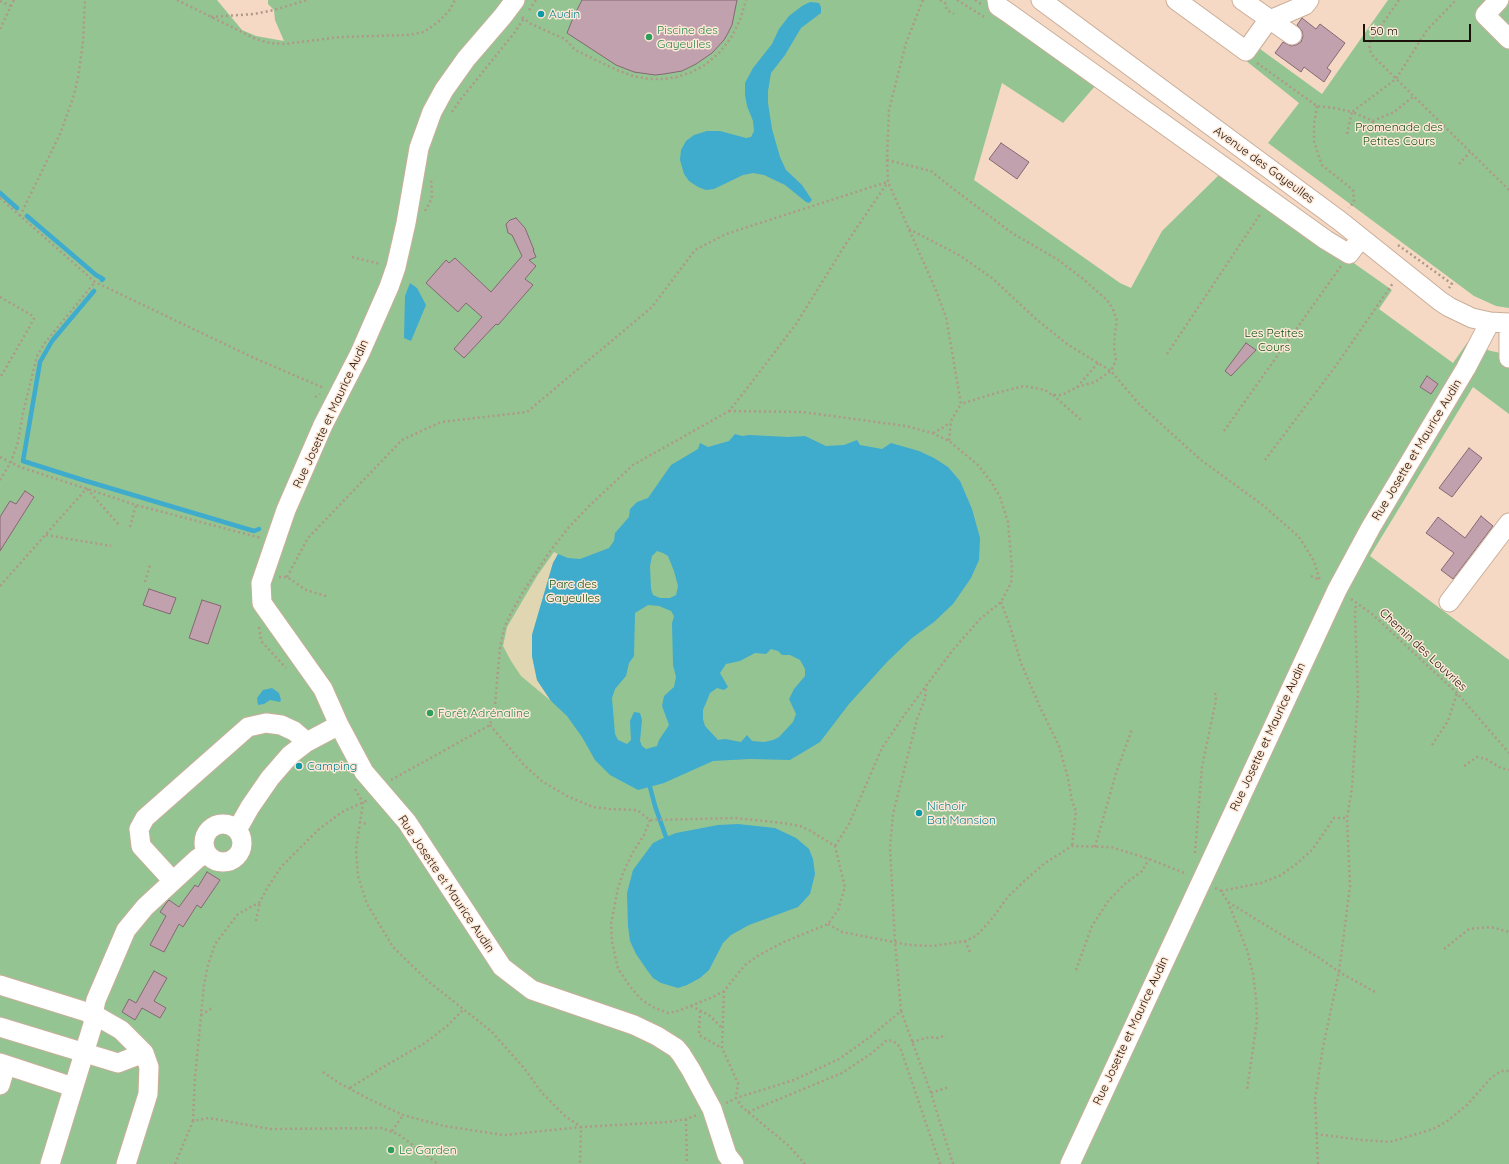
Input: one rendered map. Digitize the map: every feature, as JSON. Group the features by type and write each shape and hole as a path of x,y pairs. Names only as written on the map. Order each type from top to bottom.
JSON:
{"street":[{"path":"997,0 998,6 1270,200 1349,254 1361,238"},
{"name":"Avenue des Gayeulles","path":"1040,0 1340,221 1401,271 1449,307 1472,318 1503,323"},
{"path":"1176,0 1246,51 1270,20 1305,5 1309,0"},
{"path":"1242,0 1292,35"},
{"path":"1499,0 1485,16 1509,39"},
{"name":"Rue Josette et Maurice Audin","path":"516,9 466,59 444,90 432,112 419,148 406,223 396,267 383,304 323,425 286,510 261,583 262,603 323,689 339,725 364,772 407,822 502,967 532,990 634,1025 657,1036 676,1048 681,1054 712,1109 728,1161"},
{"name":"Rue Josette et Maurice Audin","path":"1070,1164 1337,590 1371,528 1466,368 1503,323"},
{"path":"1503,323 1509,358"},
{"path":"1449,602 1509,523"},
{"path":"173,881 141,846 138,829 145,818 248,727 266,723 281,725 294,731 307,742"},
{"path":"237,830 250,807 270,778 290,755 307,742 339,725"},
{"path":"225,824 237,830 242,839 241,849 236,858 228,862 220,862 211,858 206,853 204,840 209,829 215,825 225,824"},
{"path":"50,1164 93,1024 92,1014 96,1000 126,930 145,907 197,859 206,853"},
{"path":"0,985 92,1014 121,1030 144,1053 149,1067 148,1094 126,1164"},
{"path":"0,1027 118,1063 144,1053"},
{"path":"0,1085 3,1064 73,1087"}],"path":[{"path":"0,29 14,0"},
{"path":"20,216 60,134 73,98 84,42 85,0"},
{"path":"176,0 256,39 270,43 298,43 340,37 408,35 424,32 438,22 449,11 455,0"},
{"path":"210,17 261,13 307,0"},
{"path":"516,9 536,0"},
{"path":"516,9 565,39 575,50 617,70 633,76 649,79 664,79 677,77 692,72 719,53 731,38 746,0"},
{"path":"923,0 906,43 889,110 887,160 888,182 946,317 961,404"},
{"path":"940,0 945,3 947,10 954,14"},
{"path":"1399,0 1371,40 1369,49 1396,79 1509,190"},
{"path":"1346,134 1352,112 1396,79 1427,30 1456,0"},
{"path":"0,1 11,6"},
{"path":"449,118 461,99 515,32 516,9"},
{"path":"1246,51 1248,56 1317,106 1352,112 1373,121"},
{"path":"1367,137 1373,121 1394,112 1414,96"},
{"path":"1317,106 1314,124 1314,140 1322,165 1353,190 1354,202 1340,221"},
{"path":"1459,164 1470,152"},
{"path":"887,160 931,171 956,192 1012,233 1057,259 1082,278 1107,300 1114,309 1117,321 1114,348 1116,360 1111,371 1095,382 1077,387 1062,395 1052,395"},
{"path":"406,223 414,221 417,216 426,210 429,205 432,198 432,174"},
{"path":"256,921 260,902 281,867 318,830 342,812 363,803 380,791 389,781 490,725 495,705 500,648 504,629 510,614 523,592 551,550 569,527 590,505 633,465 729,411 796,324 847,242 888,182"},
{"path":"287,577 308,538 402,440 441,422 527,412 652,307 695,250 726,234 888,182"},
{"path":"0,198 95,282 254,358 339,395"},
{"path":"1167,354 1270,200"},
{"path":"909,229 959,255 992,278 1036,319 1067,344 1111,371 1139,404 1201,460 1264,506 1299,537 1314,561 1320,581"},
{"path":"1224,431 1349,254"},
{"path":"352,257 381,265"},
{"path":"1265,460 1335,367 1401,271"},
{"path":"0,480 11,462 18,442 23,413 38,356 44,344 95,282"},
{"path":"0,297 32,316 34,319 0,378"},
{"path":"1077,387 1098,363"},
{"path":"932,433 944,427 950,421 961,404 1024,386 1045,390 1081,420"},
{"path":"729,411 802,412 906,426 932,433 949,441 978,465 992,483 1000,497 1008,522 1012,569 1011,583 1001,602 980,619 952,651 905,714 882,748 849,824 835,846"},
{"path":"949,441 950,421"},
{"path":"0,457 20,467 136,505 276,540"},
{"path":"87,488 119,525"},
{"path":"0,586 87,488"},
{"path":"130,528 136,505"},
{"path":"46,535 111,546"},
{"path":"145,582 150,565"},
{"name":"Chemin des Louvries","path":"1311,576 1337,590 1372,614 1457,693 1509,753"},
{"path":"263,577 287,577 306,590 329,597"},
{"path":"1001,602 1021,663 1059,746 1068,778 1072,802 1076,811 1072,846"},
{"path":"262,603 259,630 261,641 288,669"},
{"path":"1318,1164 1315,1100 1323,1047 1339,972 1350,886 1347,818 1352,788 1358,694 1355,614 1356,603"},
{"path":"926,687 925,700 917,719 893,814 890,847 895,942 901,1011 931,1092 953,1164"},
{"path":"1193,859 1196,852 1202,767 1216,700 1215,692"},
{"path":"1432,745 1448,721 1457,693"},
{"path":"490,725 524,765 543,782 569,797 593,807 637,810 650,820 736,818 783,823 800,826 809,830 835,846 845,887 838,910 828,924 784,942 759,955 745,965 724,991 678,1012 668,1013 653,1007 642,1000 618,969 614,956 611,924 618,888 633,852 644,835 650,820"},
{"path":"1095,847 1116,773 1132,728"},
{"path":"1464,766 1477,757 1486,759 1501,768 1509,770"},
{"path":"352,783 363,803 356,849 358,876 367,904 377,923 393,947 429,982 491,1031 524,1068 542,1093 565,1116 581,1127"},
{"path":"1221,891 1261,883 1281,875 1312,850 1334,818 1347,818"},
{"path":"359,822 367,824"},
{"path":"828,924 842,932 909,945 933,946 965,942 976,936 992,920 1007,898 1023,882 1045,864 1072,846 1110,847 1149,859 1221,891 1228,902 1247,950 1253,974 1256,997 1257,1021 1247,1090"},
{"path":"1076,970 1092,926 1109,900 1126,883 1142,871 1149,859"},
{"path":"175,1164 193,1121 195,1077 204,985 208,965 215,944 238,914 260,902"},
{"path":"1228,902 1321,959 1339,972 1375,992"},
{"path":"1444,948 1469,929 1491,928 1509,932"},
{"path":"965,942 970,952"},
{"path":"724,991 722,1048 738,1083 736,1098 742,1107 790,1146 805,1164"},
{"path":"691,1006 709,1014 722,1028"},
{"path":"201,1015 214,1007"},
{"path":"350,1088 425,1043 447,1026 463,1010"},
{"path":"700,1010 699,1035 722,1048"},
{"path":"736,1098 794,1080 839,1059 870,1037 901,1011"},
{"path":"912,1042 930,1037 938,1038 946,1035"},
{"path":"748,1112 842,1073 872,1053 887,1040 893,1041 900,1047 940,1164"},
{"path":"1316,1134 1390,1142 1433,1129 1446,1122 1467,1105 1491,1078 1501,1071 1509,1071"},
{"path":"323,1072 339,1083 403,1115 444,1126 504,1135 581,1127 669,1122 686,1119 687,1164"},
{"path":"931,1092 949,1087"},
{"path":"392,1131 403,1115"},
{"path":"193,1121 209,1118 270,1129 381,1128 398,1134 438,1164"},
{"path":"580,1164 581,1127"}],"green space":[{"name":"Parc des Gayeulles","path":"0,0 217,0 242,30 256,36 284,41 275,20 274,10 268,4 268,0 990,0 991,4 1019,32 1096,85 1063,123 1002,83 974,180 1120,283 1131,288 1162,231 1220,174 1321,240 1392,290 1379,309 1453,363 1467,343 1491,351 1509,353 1509,414 1473,387 1370,556 1509,660 1509,1164 0,1164"},
{"name":"Promenade des Petites Cours","path":"1388,0 1509,0 1509,308 1496,306 1474,296 1268,143 1299,103 1245,60 1256,46 1322,94"}],"sand":[{"path":"554,552 558,554 553,563 532,635 532,656 537,680 551,701 521,676 503,646 507,627 537,576"}],"water":[{"path":"810,2 819,3 821,13 801,28 785,55 771,73 768,103 772,129 780,157 786,170 802,185 812,200 809,203 806,202 785,185 764,175 753,173 743,175 714,189 706,190 698,187 689,181 684,174 680,160 681,150 686,141 694,135 707,131 720,131 746,138 751,137 754,131 753,121 747,106 745,83 753,68 772,44 779,29 789,16"},
{"path":"410,283 417,288 426,305 411,341 404,338 405,296"},
{"path":"735,434 742,436 805,436 826,446 844,445 857,440 860,445 882,449 891,443 919,451 934,458 948,467 960,481 972,509 980,538 979,560 971,578 953,604 934,622 912,638 887,662 849,704 820,742 790,760 750,759 713,761 664,783 638,790 610,775 595,760 582,737 567,716 551,701 537,680 532,656 532,635 553,563 558,554 568,558 580,559 609,548 614,541 615,533 629,517 630,509 637,502 648,498 671,465 698,449 700,443 708,447 729,441","holes":["657,551 668,556 674,571 678,586 676,595 670,598 660,598 653,595 651,589 650,566 652,556","648,605 659,606 671,611 674,616 672,623 673,665 676,677 674,687 664,696 662,706 669,725 659,740 657,746 646,749 642,746 640,741 642,720 640,713 634,712 630,721 631,740 627,744 618,740 615,734 612,698 615,689 626,676 629,663 634,656 635,613","771,649 778,651 782,655 790,655 800,660 805,669 805,676 794,689 789,699 796,714 793,722 779,737 773,740 764,742 752,741 747,735 741,742 725,739 718,740 705,726 703,710 710,693 717,688 724,690 728,687 720,673 726,664 740,661 755,653 766,654"]},
{"path":"272,688 279,693 281,700 280,702 270,700 264,704 258,705 257,698 263,690"},
{"path":"738,824 775,828 796,838 809,849 813,859 815,874 810,894 798,907 749,925 731,935 723,943 709,970 700,978 678,988 661,983 653,978 647,970 636,954 630,941 627,893 633,870 653,843 661,839 676,833 718,825"}],"building":[{"name":"Piscine des Gayeulles","path":"582,0 737,0 732,25 724,40 712,53 696,64 682,71 655,75 634,72 616,65 567,33"},
{"path":"1302,18 1316,29 1320,24 1345,43 1327,68 1331,71 1324,82 1304,67 1301,72 1275,53 1283,42 1291,46 1301,42 1303,36 1302,31 1297,25"},
{"path":"1001,143 1029,162 1017,179 989,159"},
{"path":"516,218 525,228 536,257 529,260 536,266 525,279 533,285 498,325 496,324 464,358 454,349 482,317 466,303 458,312 426,283 446,260 449,263 455,258 491,292 522,256 512,235 508,233 506,224 510,220"},
{"path":"1246,343 1256,350 1231,376 1225,371"},
{"path":"1427,376 1438,384 1431,394 1420,387"},
{"path":"1469,448 1482,458 1452,497 1439,488"},
{"path":"25,491 34,497 0,551 0,517 10,501 16,504"},
{"path":"1481,516 1493,526 1453,579 1441,570 1454,553 1426,533 1438,517 1465,538"},
{"path":"149,589 176,598 170,614 143,605"},
{"path":"202,600 221,606 208,644 189,638"},
{"path":"207,872 220,880 201,908 197,905 183,927 179,924 164,952 150,945 166,916 160,912 167,902 169,900 179,907 195,885 198,887"},
{"path":"154,971 167,978 154,1001 166,1008 160,1018 142,1008 135,1020 122,1012 129,999 136,1003"}],"waterway":[{"path":"0,193 17,208"},
{"path":"27,216 96,275 103,279 102,280"},
{"path":"94,291 52,341 40,362 23,461 254,531 259,529"},
{"path":"650,787 666,837"}],"place":[{"name":"Audin","path":"541,14"},
{"name":"Piscine des Gayeulles","path":"649,37"},
{"name":"Forêt Adrénaline","path":"430,713"},
{"name":"Camping","path":"299,766"},
{"name":"Nichoir Bat Mansion","path":"919,813"},
{"name":"Le Garden","path":"391,1150"}],"park label":[{"name":"Les Petites Cours","path":"1274,340"}]}
